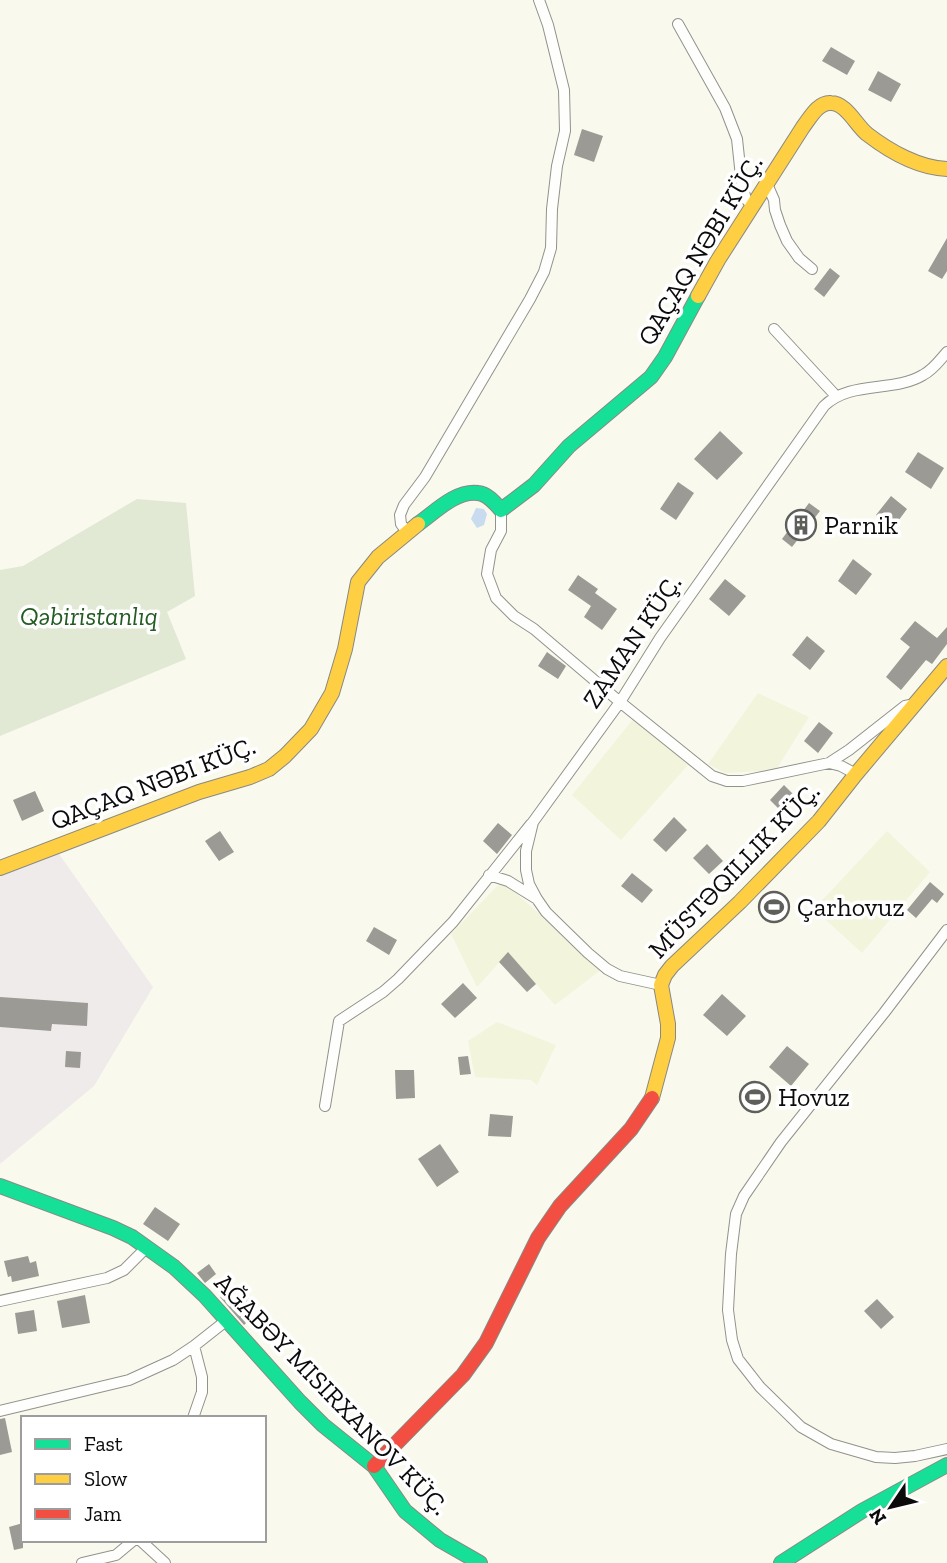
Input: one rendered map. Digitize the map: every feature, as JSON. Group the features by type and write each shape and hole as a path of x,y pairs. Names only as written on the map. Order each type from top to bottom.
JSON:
{"street":[{"path":"407,532 401,524 400,515 404,505 425,477 530,299 544,272 551,248 554,188 565,131 565,90 539,0"},
{"path":"678,24 725,108 737,139 742,186 752,207"},
{"name":"QAÇAQ NƏBI KÜÇ.","path":"0,868 199,792 250,777 269,769 285,756 311,729 332,693 345,649 358,582 378,557 452,499 480,493 492,500 501,510 534,485 569,446 651,377 718,260 803,127 819,107 826,103 835,103 841,106 859,128 883,146 924,166 947,169"},
{"path":"767,184 787,241 799,258 812,269"},
{"path":"774,328 836,396 920,377 930,371 947,352"},
{"name":"ZAMAN KÜÇ.","path":"661,985 620,976 607,969 546,912 529,884 526,870 526,850 533,822 620,702 681,607 824,406 836,396"},
{"path":"501,510 501,531 491,550 487,574 496,598 514,616 534,629 712,776 727,781 743,781 829,763 905,706 915,704"},
{"name":"MÜSTƏQILLIK KÜÇ.","path":"374,1466 463,1375 486,1343 537,1238 560,1206 631,1129 653,1096 668,1038 661,985 665,975 819,821 947,666"},
{"path":"829,763 856,774"},
{"path":"325,1106 339,1021 398,979 453,922 533,822"},
{"path":"489,875 508,881 537,900"},
{"path":"947,930 781,1142 744,1196 736,1213 728,1310 738,1359 760,1387 801,1427 831,1444 876,1457 915,1456 947,1449"},
{"name":"AĞABƏY MISIRXANOV KÜÇ.","path":"0,1185 113,1228 132,1237 174,1267 227,1320 323,1425 374,1466 405,1511 440,1540 480,1563"},
{"path":"0,1301 107,1278 124,1270 147,1247"},
{"path":"0,1411 129,1380 173,1360 227,1320"},
{"path":"194,1346 202,1377 202,1392 194,1416"},
{"path":"781,1563 818,1537 947,1465"},
{"path":"82,1563 116,1555 132,1542"},
{"path":"142,1542 165,1563"}],"shaded area":[{"path":"59,854 153,987 94,1086 0,1164 0,876"}],"green space":[{"name":"Qəbiristanlıq","path":"137,499 186,503 195,596 167,612 186,659 0,736 0,570 23,566"},
{"path":"758,693 809,717 776,770 725,773 708,764"},
{"path":"634,718 688,765 621,840 572,795"},
{"path":"887,831 930,872 862,953 814,909"},
{"path":"502,881 602,969 555,1005 508,953 477,987 451,934"},
{"path":"497,1022 556,1045 537,1085 531,1080 475,1077 468,1041"}],"water":[{"path":"476,508 484,509 487,514 484,525 477,528 471,519"},
{"name":"Çarhovuz","path":"775,897 784,909 772,918 764,905"}],"building":[{"path":"831,47 855,61 847,75 822,61"},
{"path":"878,71 901,84 891,102 868,90"},
{"path":"582,129 603,136 594,162 574,155"},
{"path":"947,238 947,271 942,279 928,271"},
{"path":"830,268 840,276 824,297 814,289"},
{"path":"720,431 743,453 717,480 694,459"},
{"path":"918,452 944,468 931,489 905,472"},
{"path":"678,482 694,493 676,520 660,509"},
{"path":"891,496 907,509 893,528 876,515"},
{"name":"Parnik","path":"809,503 820,511 792,547 782,539"},
{"path":"853,559 872,574 856,595 838,581"},
{"path":"578,575 598,589 595,593 617,609 602,630 584,617 591,606 568,590"},
{"path":"725,579 746,596 729,616 709,599"},
{"path":"915,621 937,638 947,627 947,644 932,664 926,660 901,690 886,677 910,647 900,639"},
{"path":"807,636 825,651 810,670 792,655"},
{"path":"547,652 566,666 558,679 538,666"},
{"path":"819,722 833,733 818,753 804,741"},
{"path":"784,785 793,794 779,809 770,800"},
{"path":"35,791 44,811 22,821 13,800"},
{"path":"674,817 687,830 666,852 653,840"},
{"path":"498,823 512,835 497,854 483,841"},
{"path":"220,831 234,852 219,861 205,841"},
{"path":"707,844 723,861 709,874 693,858"},
{"path":"632,873 653,890 642,903 621,886"},
{"path":"930,882 944,894 937,903 932,899 916,918 907,910"},
{"path":"374,927 397,940 389,955 366,941"},
{"path":"508,952 536,984 527,992 499,962"},
{"path":"463,983 477,998 455,1018 441,1004"},
{"path":"722,994 746,1016 727,1036 703,1015"},
{"path":"0,997 88,1003 87,1026 52,1024 51,1031 0,1027"},
{"path":"787,1046 809,1064 791,1086 769,1067"},
{"path":"66,1051 81,1052 80,1068 65,1067"},
{"path":"468,1056 471,1074 460,1075 458,1057"},
{"path":"395,1070 414,1070 415,1098 396,1099"},
{"path":"490,1114 513,1116 511,1137 488,1136"},
{"path":"440,1144 459,1172 437,1187 418,1159"},
{"path":"155,1207 180,1224 168,1241 143,1224"},
{"path":"28,1256 30,1263 36,1261 39,1276 12,1282 4,1261"},
{"path":"209,1264 216,1274 205,1283 197,1273"},
{"path":"234,1286 241,1294 244,1292 251,1301 244,1307 253,1317 244,1325 220,1297"},
{"path":"85,1295 90,1323 62,1328 57,1301"},
{"path":"877,1299 894,1317 881,1329 864,1311"},
{"path":"34,1310 37,1331 18,1334 15,1313"},
{"path":"5,1418 12,1452 0,1455 0,1419"},
{"path":"21,1524 23,1548 14,1550 9,1527"}],"traffic: fast":[{"path":"418,524 446,503 462,495 485,495 501,510 534,485 569,446 651,377 698,296"},
{"path":"0,1186 113,1228 132,1237 174,1267 205,1296 323,1425 374,1466 405,1511 440,1540 480,1563"},
{"path":"781,1563 862,1511 947,1465"}],"traffic: slow":[{"path":"698,296 803,127 822,105 831,103 841,107 867,134 905,158 926,166 947,169"},
{"path":"0,868 199,792 250,777 269,769 285,756 311,729 332,693 345,649 358,582 378,557 418,524"},
{"path":"652,1098 668,1038 661,985 665,975 819,821 947,666"}],"traffic: jam":[{"path":"374,1466 463,1375 486,1343 538,1238 560,1206 631,1129 652,1098"}],"place":[{"name":"Parnik","path":"801,525"},
{"name":"Çarhovuz","path":"774,907"},
{"name":"Hovuz","path":"755,1097"}]}
